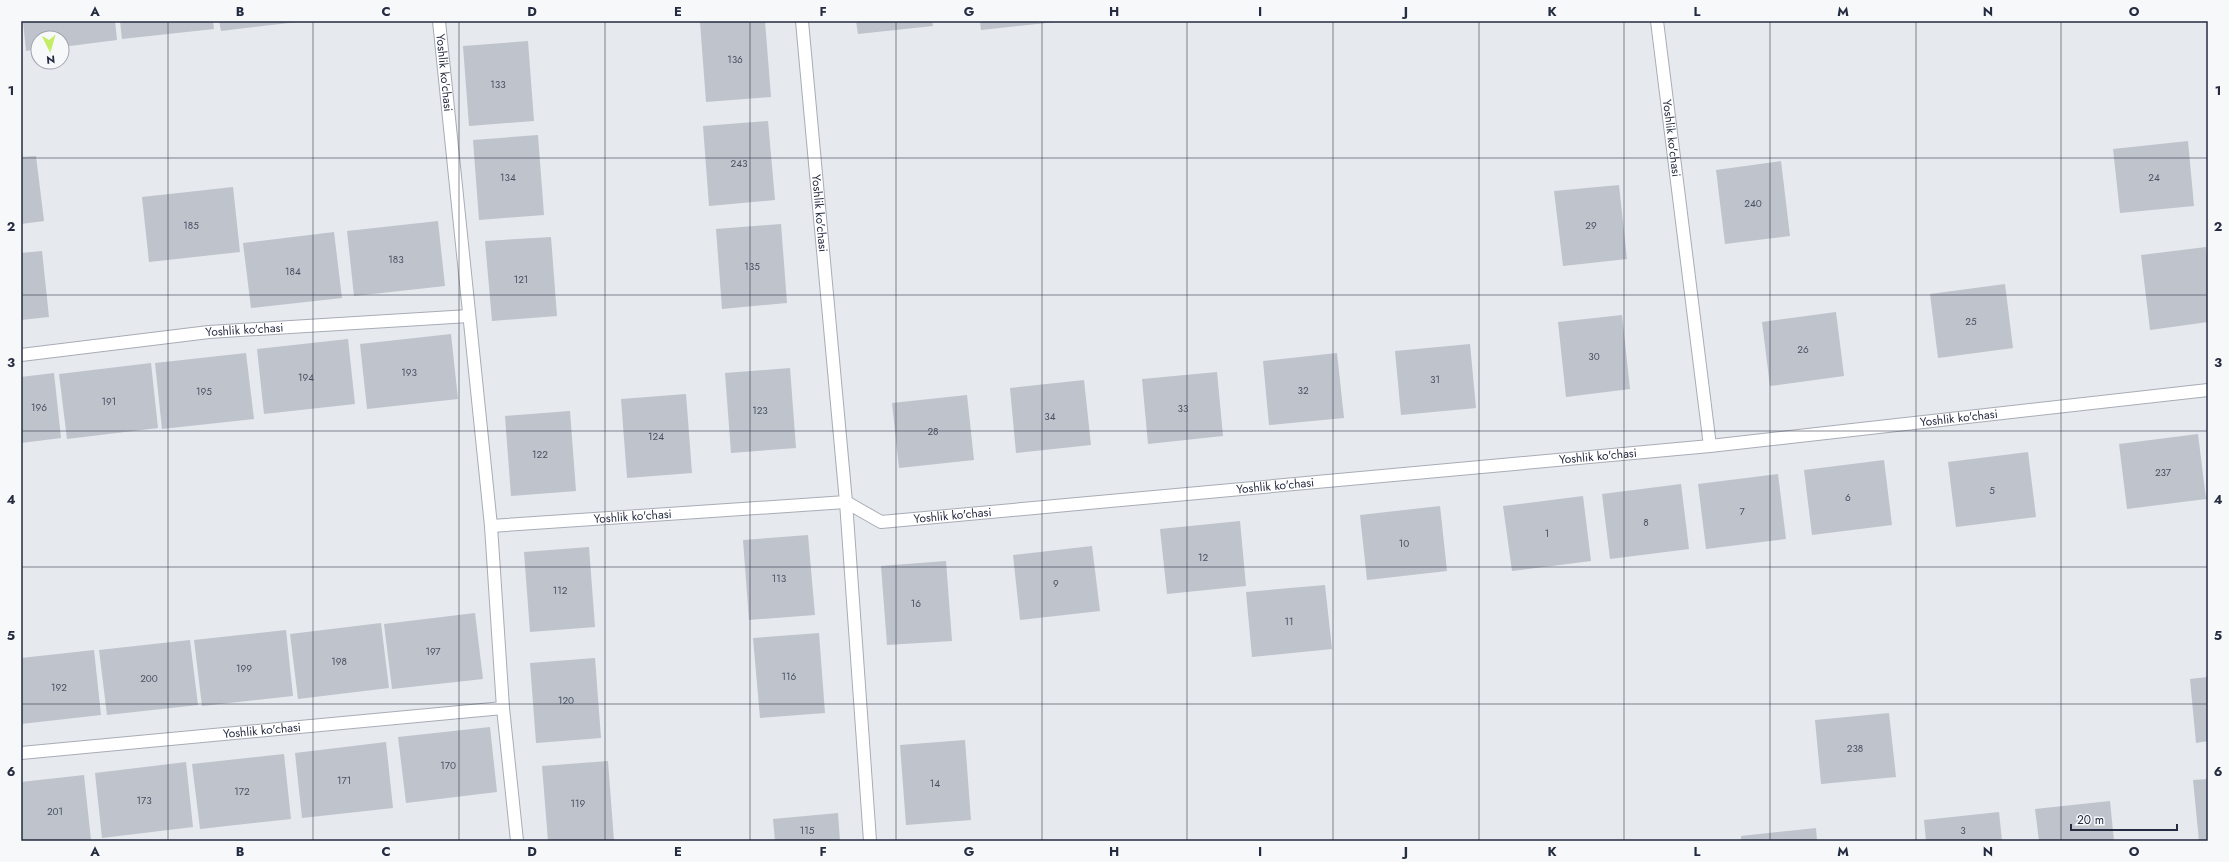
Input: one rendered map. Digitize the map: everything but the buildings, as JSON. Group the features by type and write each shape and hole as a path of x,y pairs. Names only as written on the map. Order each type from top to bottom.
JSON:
{"street":[{"name":"Yoshlik ko'chasi","path":"439,21 491,526 503,708 517,841"},
{"name":"Yoshlik ko'chasi","path":"802,21 846,502 870,841"},
{"name":"Yoshlik ko'chasi","path":"1657,21 1710,446"},
{"name":"Yoshlik ko'chasi","path":"21,355 209,332 469,316"},
{"name":"Yoshlik ko'chasi","path":"491,526 846,502 881,522 1710,446 2208,390"},
{"name":"Yoshlik ko'chasi","path":"21,753 503,708"}]}
